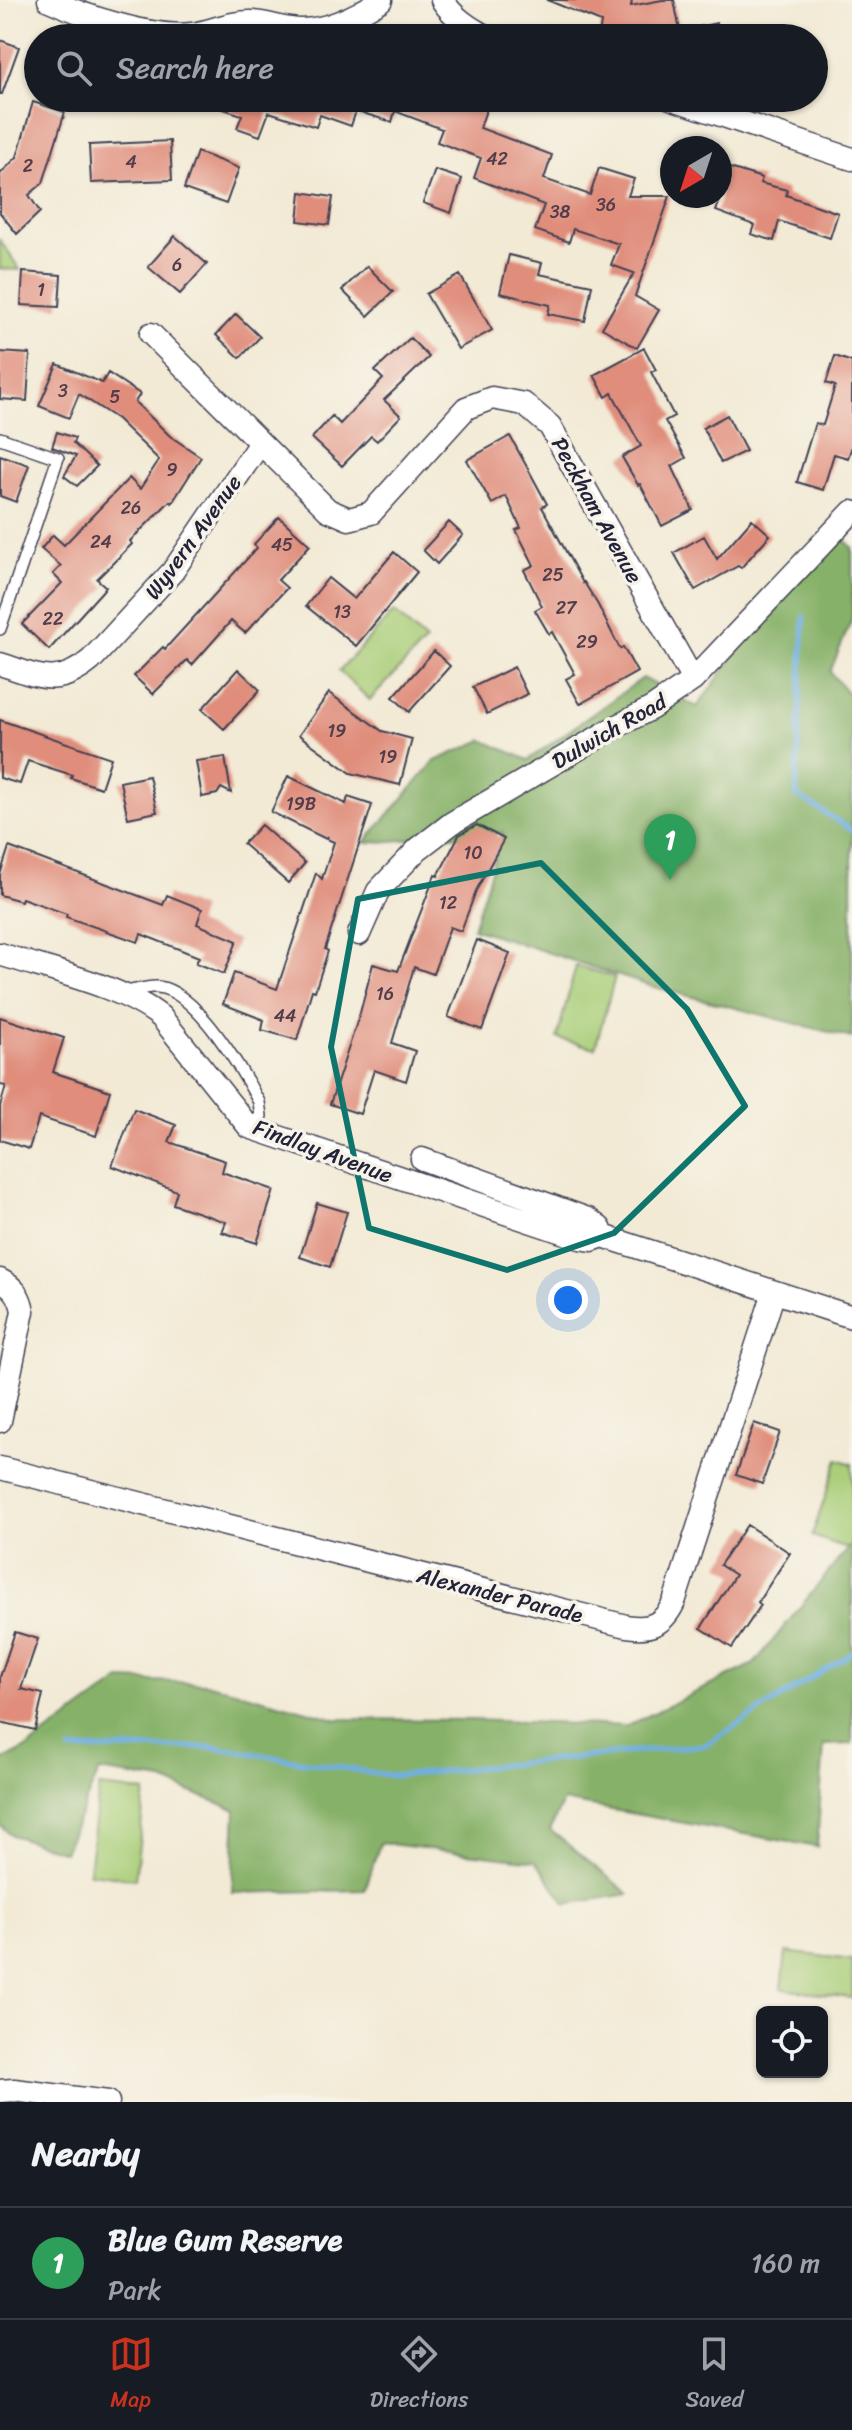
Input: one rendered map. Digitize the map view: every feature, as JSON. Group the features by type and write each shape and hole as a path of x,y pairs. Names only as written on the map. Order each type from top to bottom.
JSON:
{"street":[{"path":"49,0 117,24"},
{"path":"442,0 452,15 464,24"},
{"path":"332,24 376,3"},
{"path":"236,24 264,24"},
{"path":"712,112 852,159"},
{"name":"Peckham Avenue","path":"151,334 328,510 349,519 371,513 466,408 492,398 524,404 550,426 693,680"},
{"name":"Wyvern Avenue","path":"0,664 48,679 77,672 173,571 260,443"},
{"name":"Dulwich Road","path":"359,934 378,891 418,849 452,823 652,708 693,680 844,534 852,512"},
{"name":"Findlay Avenue","path":"0,954 120,993 144,1004 161,1017 249,1127 580,1238 592,1240 603,1236 852,1317"},
{"name":"Findlay Avenue","path":"422,1159 588,1219 600,1228 603,1236"},
{"path":"0,1421 23,1311 21,1298 7,1284"},
{"name":"Alexander Parade","path":"0,1468 626,1626 651,1627 662,1622 674,1602 774,1292"},
{"path":"0,2091 14,2090 108,2102"}],"lane":[{"path":"0,438 58,458 0,629"},
{"path":"120,993 158,987 183,997 211,1025 259,1102 261,1116 249,1127"}],"highlighted area":[{"path":"541,863 687,1009 745,1106 614,1233 507,1270 369,1228 331,1047 358,899"}],"green space":[{"path":"0,240 20,270 0,269"},
{"path":"829,525 852,547 852,619 830,672 852,698 852,1038 650,986 473,928 503,832 364,843 435,761 483,740 528,760 643,678 697,707"},
{"path":"394,612 426,641 370,700 339,671"},
{"path":"576,966 615,977 595,1048 557,1038"},
{"path":"838,1459 852,1464 852,1550 812,1536"},
{"path":"852,1543 852,1744 824,1745 817,1847 563,1801 550,1830 629,1894 566,1904 536,1861 380,1843 365,1890 232,1893 236,1810 163,1781 99,1771 64,1852 12,1835 0,1825 0,1762 27,1748 121,1680 206,1683 336,1719 627,1726 754,1664"},
{"path":"99,1787 145,1792 135,1879 89,1873"},
{"path":"786,1952 852,1960 852,1998 782,1989"}],"building":[{"path":"547,0 632,0 631,6 674,0 679,24 601,24"},
{"path":"0,40 19,47 2,94 0,94"},
{"path":"30,112 65,112 43,183 29,195 40,212 17,234 0,213 0,174 17,157"},
{"path":"233,112 269,112 260,136 237,128 242,115"},
{"path":"269,112 356,112 351,126 320,115 316,127"},
{"path":"359,112 395,112 392,122"},
{"path":"398,112 485,112 480,128 552,155 544,179 590,195 599,168 634,179 628,196 660,196 660,208 666,208 635,296 659,310 637,348 602,328 634,273 611,265 619,244 573,229 569,242 535,230 544,205 474,178 481,158 437,142 442,129"},
{"path":"170,141 172,180 91,183 89,145"},
{"path":"197,152 239,168 226,204 184,189"},
{"path":"732,169 762,178 760,183 787,190 786,195 838,213 830,238 779,221 774,241 751,234 754,225 716,211 717,208 732,208"},
{"path":"435,170 462,179 451,213 423,203"},
{"path":"301,192 333,197 329,225 298,221"},
{"path":"175,236 207,264 180,294 148,267"},
{"path":"509,255 542,263 539,274 592,285 585,321 548,314 550,305 500,293"},
{"path":"367,266 393,292 368,316 342,290"},
{"path":"23,272 61,275 59,307 21,305"},
{"path":"460,275 492,330 458,349 426,294"},
{"path":"236,314 260,337 240,358 216,335"},
{"path":"410,338 429,357 384,400 401,416 377,441 371,436 342,466 312,438 332,416 340,424 383,379 375,371"},
{"path":"644,348 656,370 651,372 674,416 665,421 686,458 672,466 693,510 662,526 622,457 641,446 612,393 606,397 594,375"},
{"path":"0,352 30,354 27,401 0,399"},
{"path":"835,356 852,362 852,446 848,458 834,454 823,490 797,482 815,423 823,425 835,386 826,383"},
{"path":"57,364 102,383 108,373 140,394 135,402 170,436 201,457 172,503 170,501 130,541 132,544 97,579 106,587 49,650 22,624 62,583 53,574 61,566 41,549 53,535 64,545 129,478 140,489 159,460 117,419 79,394 69,418 39,406"},
{"path":"727,415 746,451 721,463 703,428"},
{"path":"57,432 75,438 73,443 97,466 77,486 64,476 76,456 52,447"},
{"path":"510,436 547,504 542,507 620,649 623,647 637,672 580,704 566,679 575,674 552,632 549,634 535,610 542,606 524,570 534,565 516,530 521,528 506,496 492,504 467,460"},
{"path":"0,455 29,465 16,502 0,496"},
{"path":"279,517 310,545 278,580 287,588 245,633 231,621 192,665 187,660 153,694 134,676 163,647 165,649 257,548 254,544"},
{"path":"752,519 770,535 741,568 738,566 695,590 674,553 704,536 717,559"},
{"path":"449,522 463,535 437,564 423,550"},
{"path":"394,552 417,572 356,646 306,606 328,578 354,599"},
{"path":"434,651 450,666 409,712 393,697"},
{"path":"514,667 527,694 487,714 473,687"},
{"path":"238,669 260,690 224,729 202,709"},
{"path":"329,693 382,731 412,739 400,785 351,773 299,735"},
{"path":"0,720 111,758 101,788 28,761 20,784 0,778"},
{"path":"225,757 231,793 221,788 217,794 202,797 196,761"},
{"path":"149,776 157,812 128,818 120,782"},
{"path":"288,776 346,804 348,797 372,805 325,949 328,951 297,1040 262,1030 264,1020 223,1004 234,973 277,989 316,873 322,879 334,842 327,839 328,836 326,839 271,812"},
{"path":"261,825 305,863 288,883 243,844"},
{"path":"477,825 504,839 476,891 461,931 450,927 433,974 414,967 392,1043 415,1051 406,1081 374,1070 360,1114 330,1104 373,964 398,971 435,875 438,876 459,835"},
{"path":"9,847 163,905 167,895 202,909 197,924 237,941 224,974 196,963 199,957 141,934 138,942 22,898 21,901 0,895 0,875"},
{"path":"477,940 510,953 482,1030 448,1017"},
{"path":"0,1017 64,1038 53,1072 110,1091 96,1136 39,1117 29,1149 0,1140 0,1106 6,1086 0,1085"},
{"path":"134,1109 176,1125 169,1142 225,1161 222,1172 274,1190 257,1243 222,1232 226,1222 173,1204 177,1191 112,1166"},
{"path":"317,1203 347,1212 330,1267 300,1257"},
{"path":"754,1423 780,1432 762,1484 736,1475"},
{"path":"747,1525 790,1553 732,1648 701,1628 735,1575 720,1565"},
{"path":"15,1632 38,1639 21,1689 43,1694 35,1730 0,1722 0,1677"}],"waterway":[{"path":"804,617 796,795 852,830"},
{"path":"70,1750 212,1747 394,1776 705,1745 852,1653"}],"place":[{"name":"Blue Gum Reserve","path":"670,880"}]}
